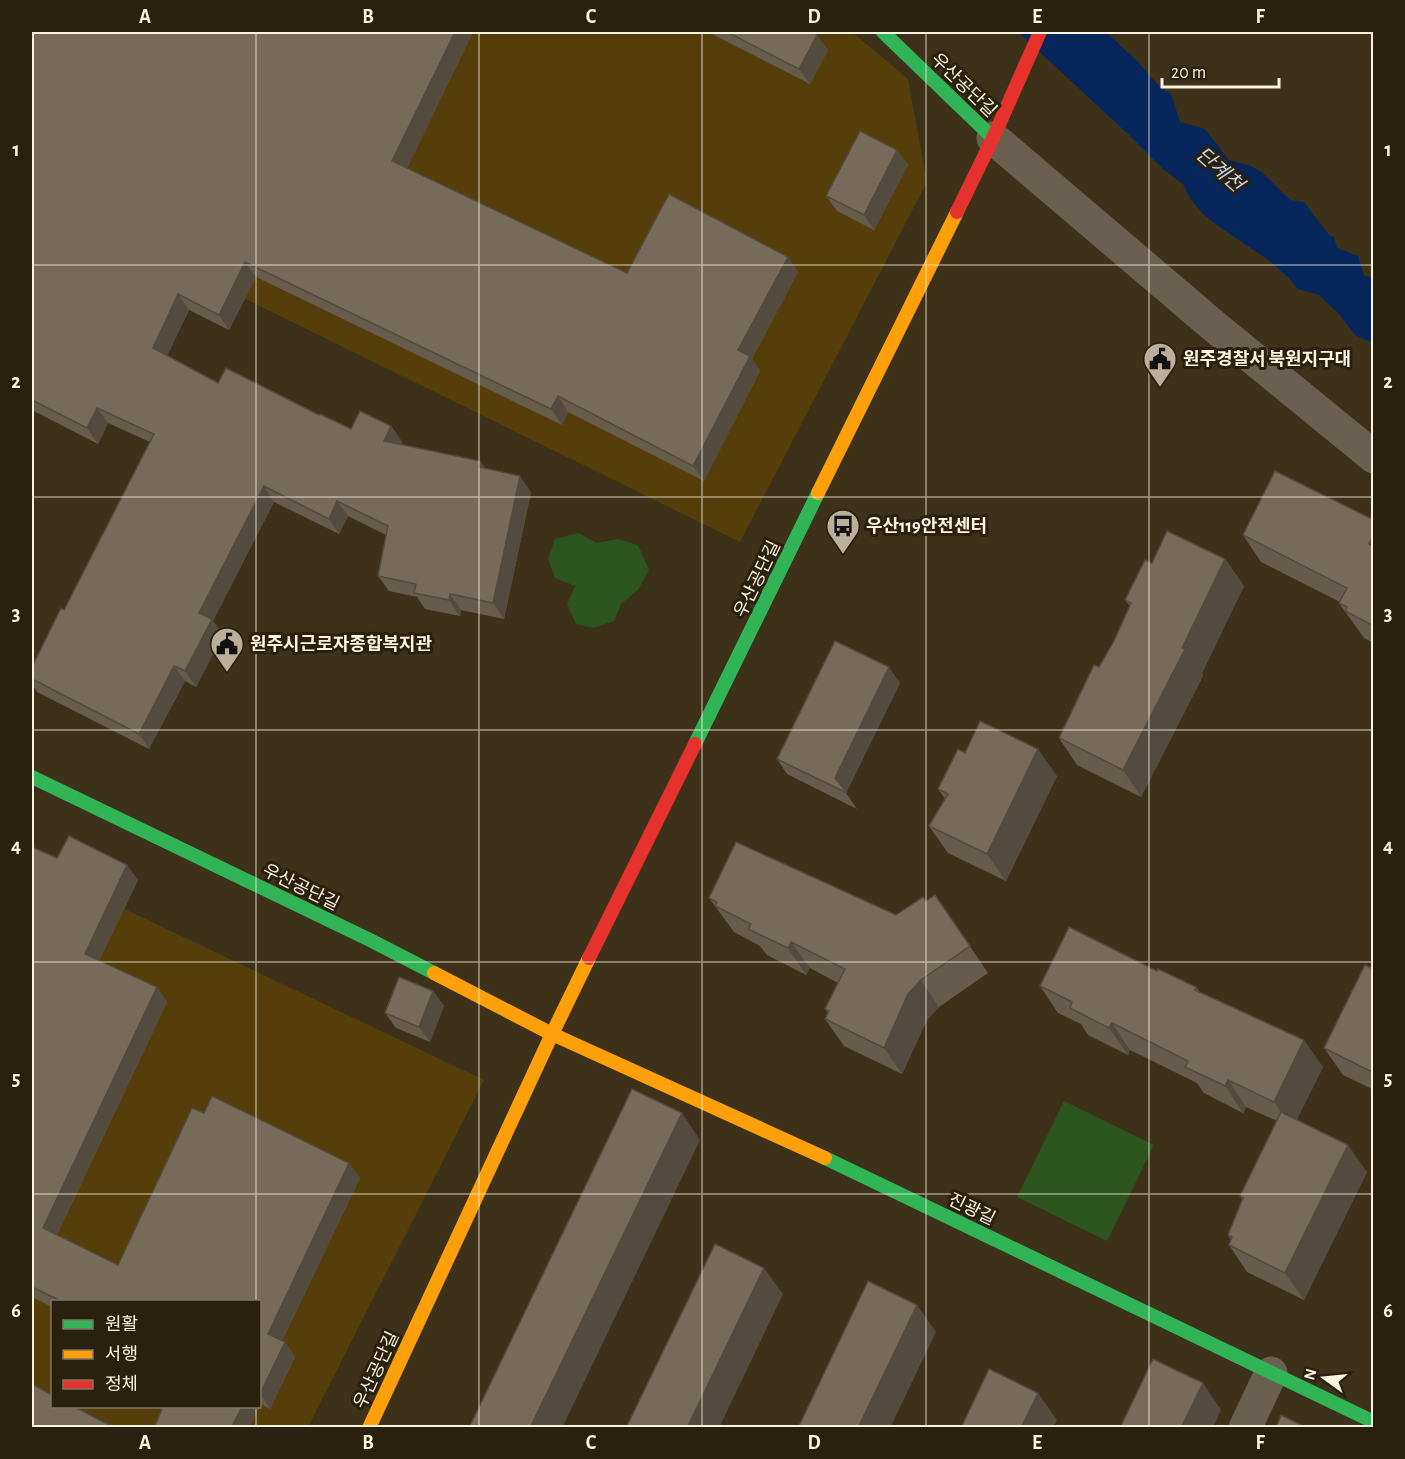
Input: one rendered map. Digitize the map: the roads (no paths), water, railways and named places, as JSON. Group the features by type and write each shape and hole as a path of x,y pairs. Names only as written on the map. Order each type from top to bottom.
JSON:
{"street":[{"name":"우산공단길","path":"883,32 993,138"},
{"name":"우산공단길","path":"369,1428 552,1034 993,138 1040,32"},
{"path":"993,138 1215,327 1374,457"},
{"name":"우산공단길","path":"32,777 370,940 552,1034"},
{"name":"진광길","path":"552,1034 815,1153 1374,1422"},
{"path":"1245,1428 1271,1373"}],"water":[{"name":"단계천","path":"1018,32 1106,32 1137,61 1160,87 1171,94 1180,122 1205,129 1229,160 1251,166 1263,173 1290,200 1304,202 1329,235 1334,237 1337,248 1358,256 1364,276 1373,277 1373,345 1356,336 1339,314 1319,295 1298,289 1267,259 1204,215 1191,200 1183,184 1164,170"}],"place":[{"name":"원주경찰서 북원지구대","path":"1160,388"},
{"name":"우산119안전센터","path":"843,555"},
{"name":"원주시근로자종합복지관","path":"227,673"}]}
